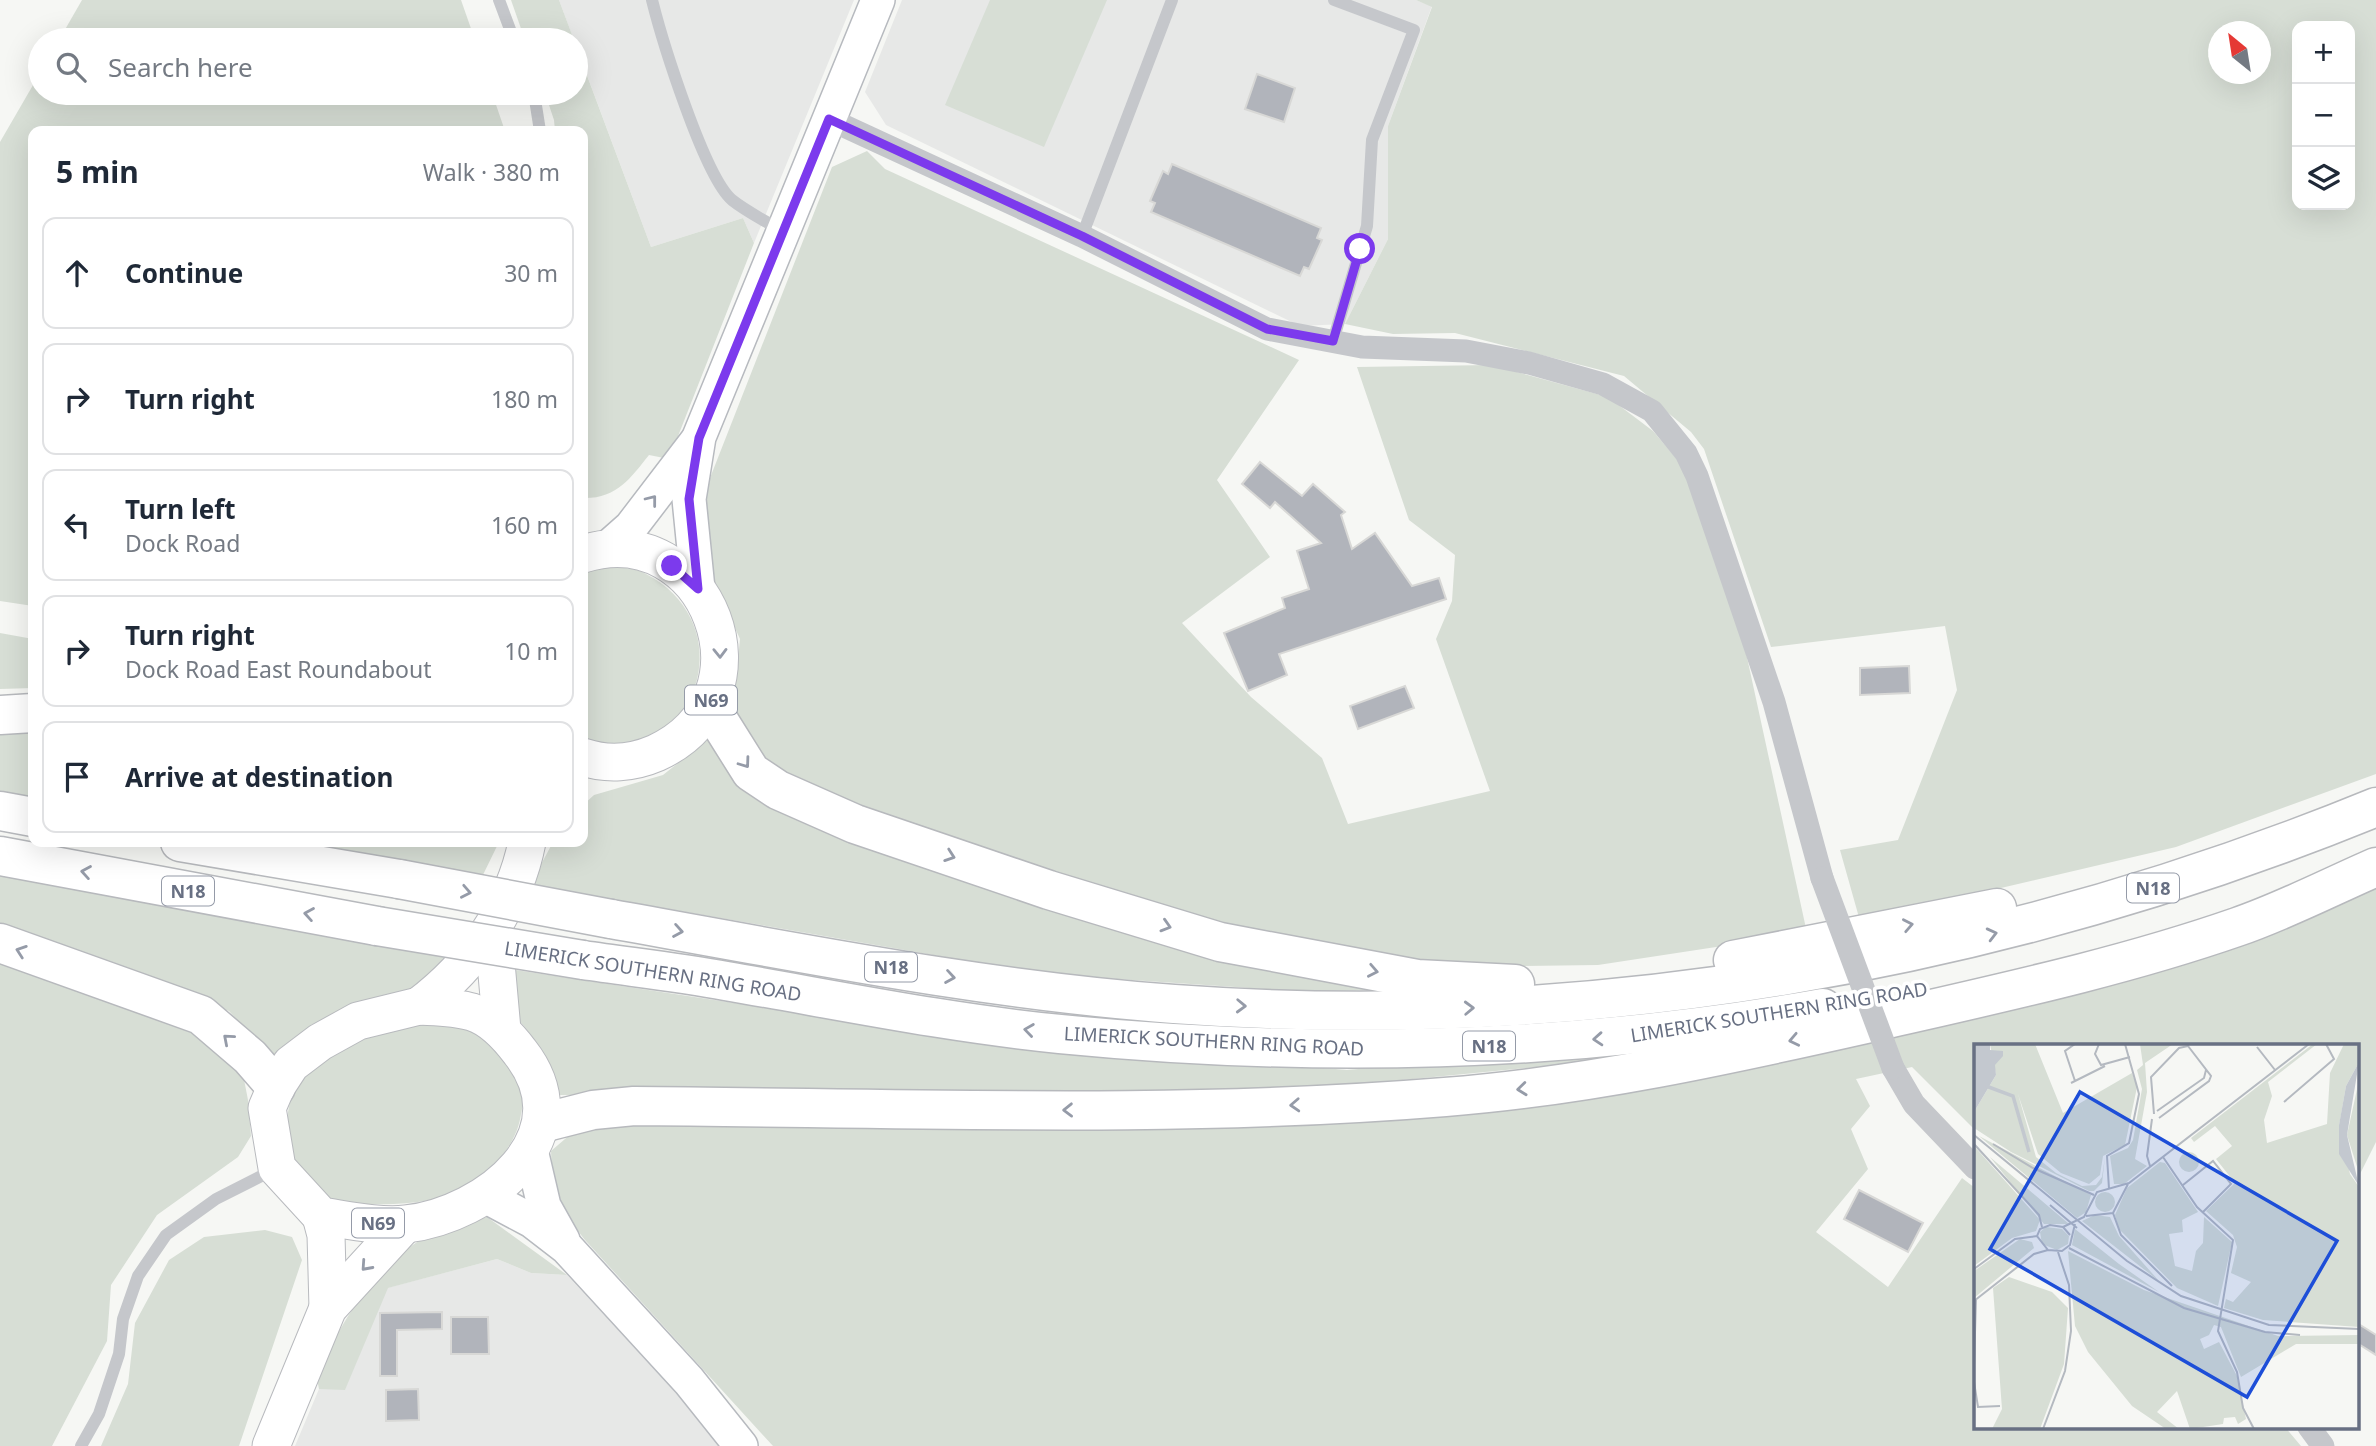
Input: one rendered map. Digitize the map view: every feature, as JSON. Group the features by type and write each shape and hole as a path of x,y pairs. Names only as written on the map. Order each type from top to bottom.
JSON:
{"highway":[{"name":"N18","path":"709,705 751,772 778,790 881,832 1220,942 1418,979 1528,985 1702,976 1925,950"},
{"path":"0,715 28,713"},
{"name":"N18","path":"1624,980 2016,904 2221,846 2376,791"},
{"name":"LIMERICK SOUTHERN RING ROAD","path":"210,847 837,959 998,984 1173,1004 1360,1011 1514,1007 1656,994 1802,975 1925,950 2060,918 2239,860 2376,807"},
{"path":"0,811 28,816"},
{"name":"LIMERICK SOUTHERN RING ROAD","path":"0,856 377,926 721,980 919,1015 1058,1034 1317,1050 1523,1044 1637,1037 1919,991 2097,948 2301,882 2376,852"},
{"name":"N18","path":"537,1137 593,1110 634,1106 1049,1110 1265,1107 1446,1097 1587,1081 1791,1041 2078,975 2240,926 2376,867"},
{"path":"0,943 201,1015 250,1057 276,1087"}],"main road":[{"path":"698,589 689,499 699,438 878,0"},
{"path":"589,552 631,527 699,438"},
{"name":"N69","path":"588,758 618,762 646,757 671,746 693,728 709,705 719,676 721,645 714,616 698,589 672,566 640,552 589,552"},
{"name":"N69","path":"588,784 618,762"},
{"path":"419,1006 446,985 493,930 528,847"},
{"path":"493,930 502,1030"},
{"path":"321,1216 277,1168 267,1108 291,1063 320,1042 358,1021 419,1006 473,1013 502,1030 530,1064 541,1097 537,1137 544,1206 567,1248"},
{"name":"N69","path":"328,1308 326,1235 321,1216 404,1224 438,1217 485,1196 508,1178 537,1137"},
{"path":"485,1196 532,1221 567,1248 690,1381 741,1446"},
{"name":"N69","path":"271,1446 328,1308 404,1224"}],"street":[{"path":"829,119 1082,236 1267,329 1362,347 1466,351 1529,363 1603,384 1652,411 1686,453 1697,476 1774,702 1822,878 1893,1068 1914,1104 1974,1167"},
{"path":"2310,1428 2323,1446"}],"lane":[{"path":"499,0 510,28"},
{"path":"652,0 666,54 715,176 731,199 783,232"},
{"path":"1082,236 1172,0"},
{"path":"1333,341 1367,226 1372,140 1414,30 1334,0"},
{"path":"536,105 539,126"},
{"path":"81,1446 99,1414 119,1354 123,1319 138,1276 159,1245 166,1236 216,1199 277,1168"}],"shaded area":[{"path":"82,0 461,0 471,28 66,28"},
{"path":"511,0 559,0 570,28 521,28"},
{"path":"559,0 854,0 754,243 743,218 651,247 588,78 588,28 569,28"},
{"path":"902,0 1416,0 1432,6 1388,126 1388,239 1345,324 1300,326 886,125 865,92"},
{"path":"990,0 1107,0 1044,147 945,105"},
{"path":"1416,0 2376,0 2376,774 2176,847 1860,921 1840,850 1898,840 1957,690 1945,626 1771,647 1704,449 1691,432 1624,376 1455,333 1393,334 1345,324 1388,239 1388,126 1432,7"},
{"path":"588,78 651,247 743,218 754,243 669,459 649,455 621,486 595,497 588,498 588,126 555,126 549,105 588,105"},
{"path":"28,94 28,105 496,105 503,126 28,126 28,605 0,601 0,142"},
{"path":"867,151 885,169 1299,360 1217,480 1270,557 1182,623 1251,697 1322,758 1348,824 1490,791 1436,639 1452,601 1455,555 1409,520 1357,367 1491,365 1608,397 1653,431 1687,471 1743,639 1807,933 1598,965 1454,967 1311,945 1129,903 801,788 755,762 733,711 740,639 713,579 701,529 710,478 832,167"},
{"path":"609,566 633,569 646,574 673,593 691,618 699,645 698,673 689,700 672,722 647,739 615,747 588,743 588,571"},
{"path":"0,633 28,638 28,688 0,689"},
{"path":"28,716 28,800 0,796 0,718"},
{"path":"707,740 745,791 1216,958 1367,990 1296,991 1043,974 530,885 550,847 588,847 588,800 594,795 663,775"},
{"path":"316,847 497,847 480,881 448,868"},
{"path":"0,876 437,953 450,958 415,990 357,1004 311,1025 275,1061 229,1011 0,931"},
{"path":"2376,880 2376,1142 2358,1178 2358,1044 1974,1044 1974,1129 1912,1067 1856,1079 1870,1106 1851,1129 1868,1169 1816,1232 1888,1287 1962,1178 1974,1187 1974,1428 2286,1428 2301,1446 773,1446 585,1240 565,1209 556,1188 551,1151 572,1133 609,1124 1628,1084"},
{"path":"0,959 200,1025 241,1064 248,1100 251,1136 238,1157 157,1215 111,1285 107,1341 52,1446 0,1446"},
{"path":"509,969 959,1037 1347,1070 1603,1047 1598,1061 1320,1088 1176,1093 554,1095 540,1051 513,1014"},
{"path":"420,1023 470,1029 489,1036 499,1045 524,1096 517,1130 510,1144 489,1170 475,1180 461,1189 430,1200 391,1204 351,1203 329,1198 312,1186 299,1171 291,1152 287,1132 288,1111 294,1090 304,1071 327,1051 357,1038"},
{"path":"487,1217 567,1275 531,1273 497,1259 388,1288 345,1390 319,1389 316,1374 347,1318 381,1272 401,1253 425,1237 454,1225"},
{"path":"265,1230 292,1237 302,1260 239,1446 101,1446 128,1384 135,1323 169,1260 204,1237"},
{"path":"497,1259 531,1273 567,1275 704,1423 719,1446 295,1446 319,1389 345,1389 387,1288"}],"building":[{"path":"1257,74 1295,88 1284,122 1245,109"},
{"path":"1172,164 1321,228 1317,238 1322,240 1309,269 1304,267 1300,276 1151,212 1155,203 1150,201 1163,171 1168,174"},
{"path":"1260,462 1302,496 1313,484 1345,512 1341,515 1352,549 1375,533 1412,586 1439,578 1446,599 1279,654 1287,675 1248,691 1224,633 1285,608 1282,598 1309,589 1297,551 1321,543 1275,502 1270,508 1242,484"},
{"path":"1909,666 1910,693 1860,695 1860,668"},
{"path":"1405,686 1414,708 1358,729 1350,706"},
{"path":"1859,1190 1923,1223 1908,1252 1844,1219"},
{"path":"442,1312 442,1329 397,1330 397,1376 380,1376 380,1313"},
{"path":"451,1317 488,1317 489,1354 451,1354"},
{"path":"2358,1324 2376,1335 2376,1355 2358,1344"},
{"path":"418,1389 419,1420 386,1421 386,1390"}],"route":[{"path":"672,566 698,589 689,499 699,438 829,119 1082,236 1267,329 1333,341 1360,249"}]}
